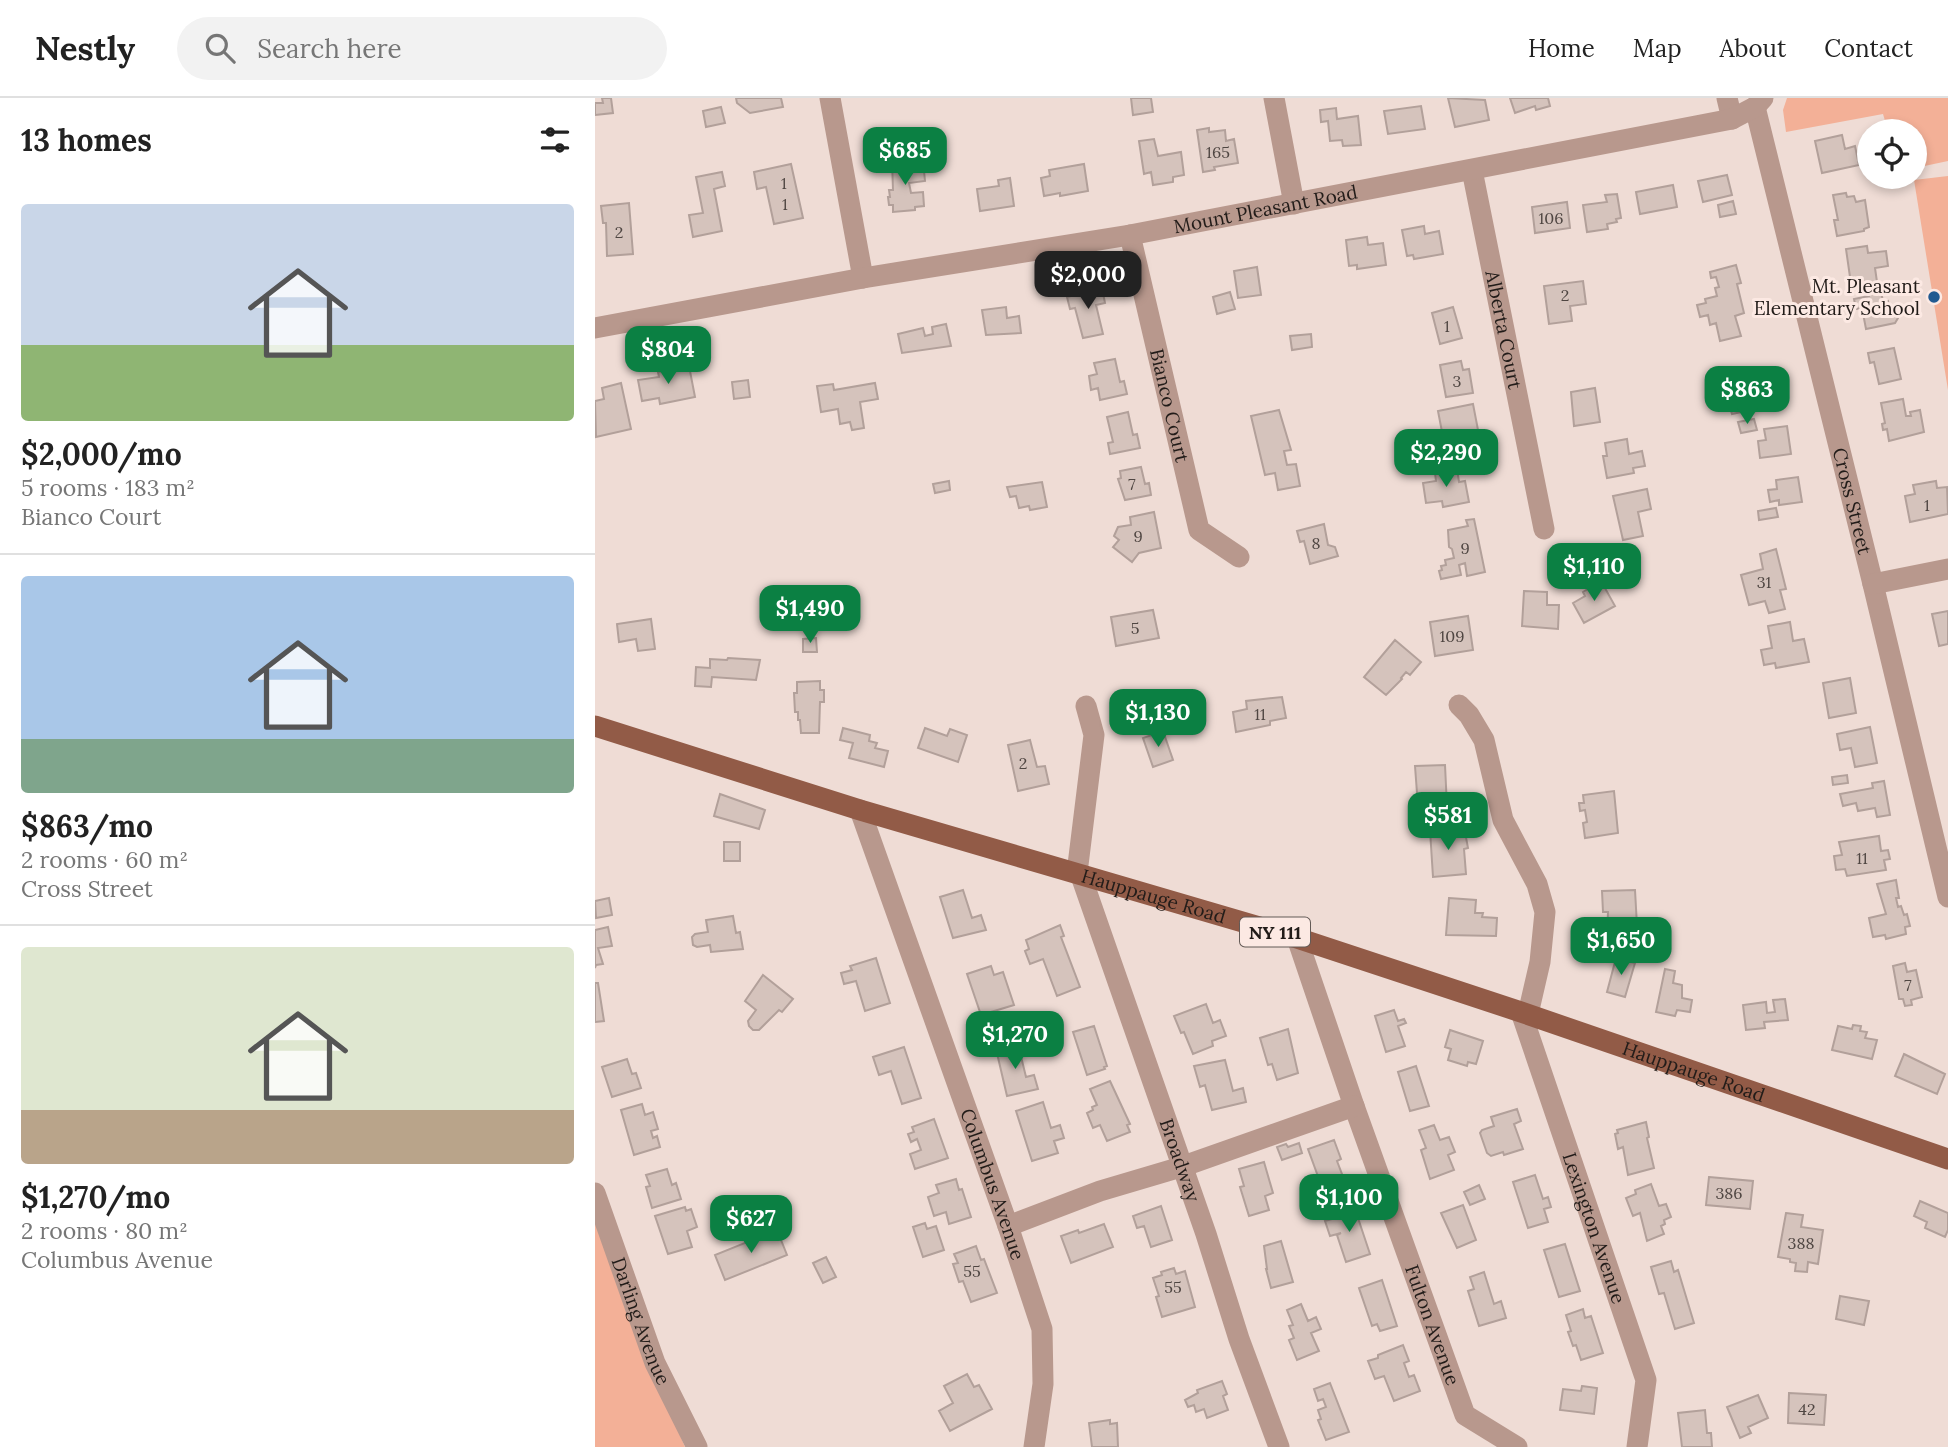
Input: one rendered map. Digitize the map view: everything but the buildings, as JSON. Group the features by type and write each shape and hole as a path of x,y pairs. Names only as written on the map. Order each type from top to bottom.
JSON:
{"main road":[{"name":"Hauppauge Road","path":"595,726 860,810 1297,938 1948,1159"}],"street":[{"path":"830,98 863,278"},
{"path":"1274,98 1294,204"},
{"name":"Mount Pleasant Road","path":"595,328 863,278 1130,235 1472,170 1759,103"},
{"name":"Cross Street","path":"1759,103 1948,897"},
{"name":"Alberta Court","path":"1472,170 1544,529"},
{"name":"Bianco Court","path":"1130,235 1199,530 1240,557"},
{"path":"1873,584 1948,569"},
{"path":"1459,705 1469,715 1484,740 1503,820 1537,884 1545,912 1540,962 1524,1013"},
{"path":"1078,873 1094,735 1086,706"},
{"name":"Columbus Avenue","path":"860,810 1042,1329 1043,1384 1034,1447"},
{"name":"Broadway","path":"1078,873 1279,1447"},
{"name":"Fulton Avenue","path":"1297,938 1353,1106 1465,1415 1517,1447"},
{"name":"Lexington Avenue","path":"1524,1013 1646,1380 1637,1447"},
{"path":"1008,1226 1100,1191 1181,1167 1353,1106"},
{"name":"Darling Avenue","path":"595,1193 655,1363 697,1447"}],"shaded area":[{"path":"1787,98 1948,98 1948,161 1927,165 1927,119 1884,119 1883,114 1786,132 1783,110"},
{"path":"1948,176 1948,390 1915,189 1927,189 1927,178"},
{"path":"595,1223 650,1365 685,1447 595,1447"}],"place":[{"name":"Mt. Pleasant Elementary School","path":"1934,297"}]}
